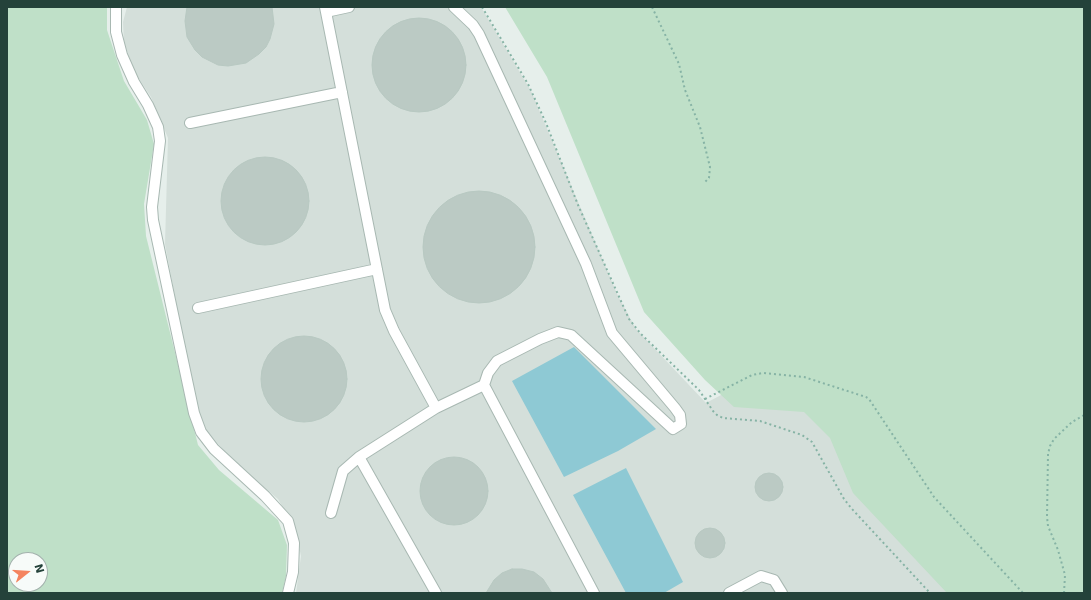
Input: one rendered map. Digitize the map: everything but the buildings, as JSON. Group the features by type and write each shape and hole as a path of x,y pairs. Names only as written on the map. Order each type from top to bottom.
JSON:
{"lane":[{"path":"116,7 116,32 122,55 134,82 148,105 158,127 160,141 152,207 153,220 194,413 202,432 214,449 265,496 288,521 294,543 293,572 288,593"},
{"path":"349,7 325,9 377,269 389,321 436,408"},
{"path":"331,513 343,471 359,457 436,408 484,385 488,373 497,361 540,339 558,332 571,335 673,429 681,424 680,414 612,333 586,264 479,34 473,25 454,7"},
{"path":"190,123 342,92"},
{"path":"198,308 377,269"},
{"path":"484,385 594,593"},
{"path":"359,457 436,593"},
{"path":"729,593 761,576 774,580 782,593"}],"path":[{"path":"482,7 528,84 546,123 578,206 629,319 646,339 687,377 713,411 723,418 760,421 808,438 812,442 844,499 930,593"},
{"path":"652,7 679,64 685,90 700,127 710,166 709,178 704,183"},
{"path":"705,399 752,375 763,373 804,377 866,397 869,399 934,497 1023,593"},
{"path":"1064,593 1065,575 1058,550 1048,526 1047,518 1048,454 1054,439 1072,422 1084,416"}],"shaded area":[{"path":"127,7 481,7 531,91 618,296 636,329 706,403 755,377 802,380 1018,593 296,593 301,556 295,529 278,499 233,462 205,428 195,403 165,244 168,138 151,97 135,73 124,43 123,22"}],"green space":[{"path":"7,7 107,7 107,30 124,81 147,120 154,144 144,204 146,236 198,445 219,470 278,520 287,545 286,576 282,593 7,593"},
{"path":"505,7 1084,7 1084,593 947,593 853,493 830,438 804,412 734,407 705,380 644,312 547,77"}],"water":[{"path":"574,347 656,429 618,451 564,477 512,381"},
{"path":"626,468 683,582 664,593 626,593 573,495"}]}
